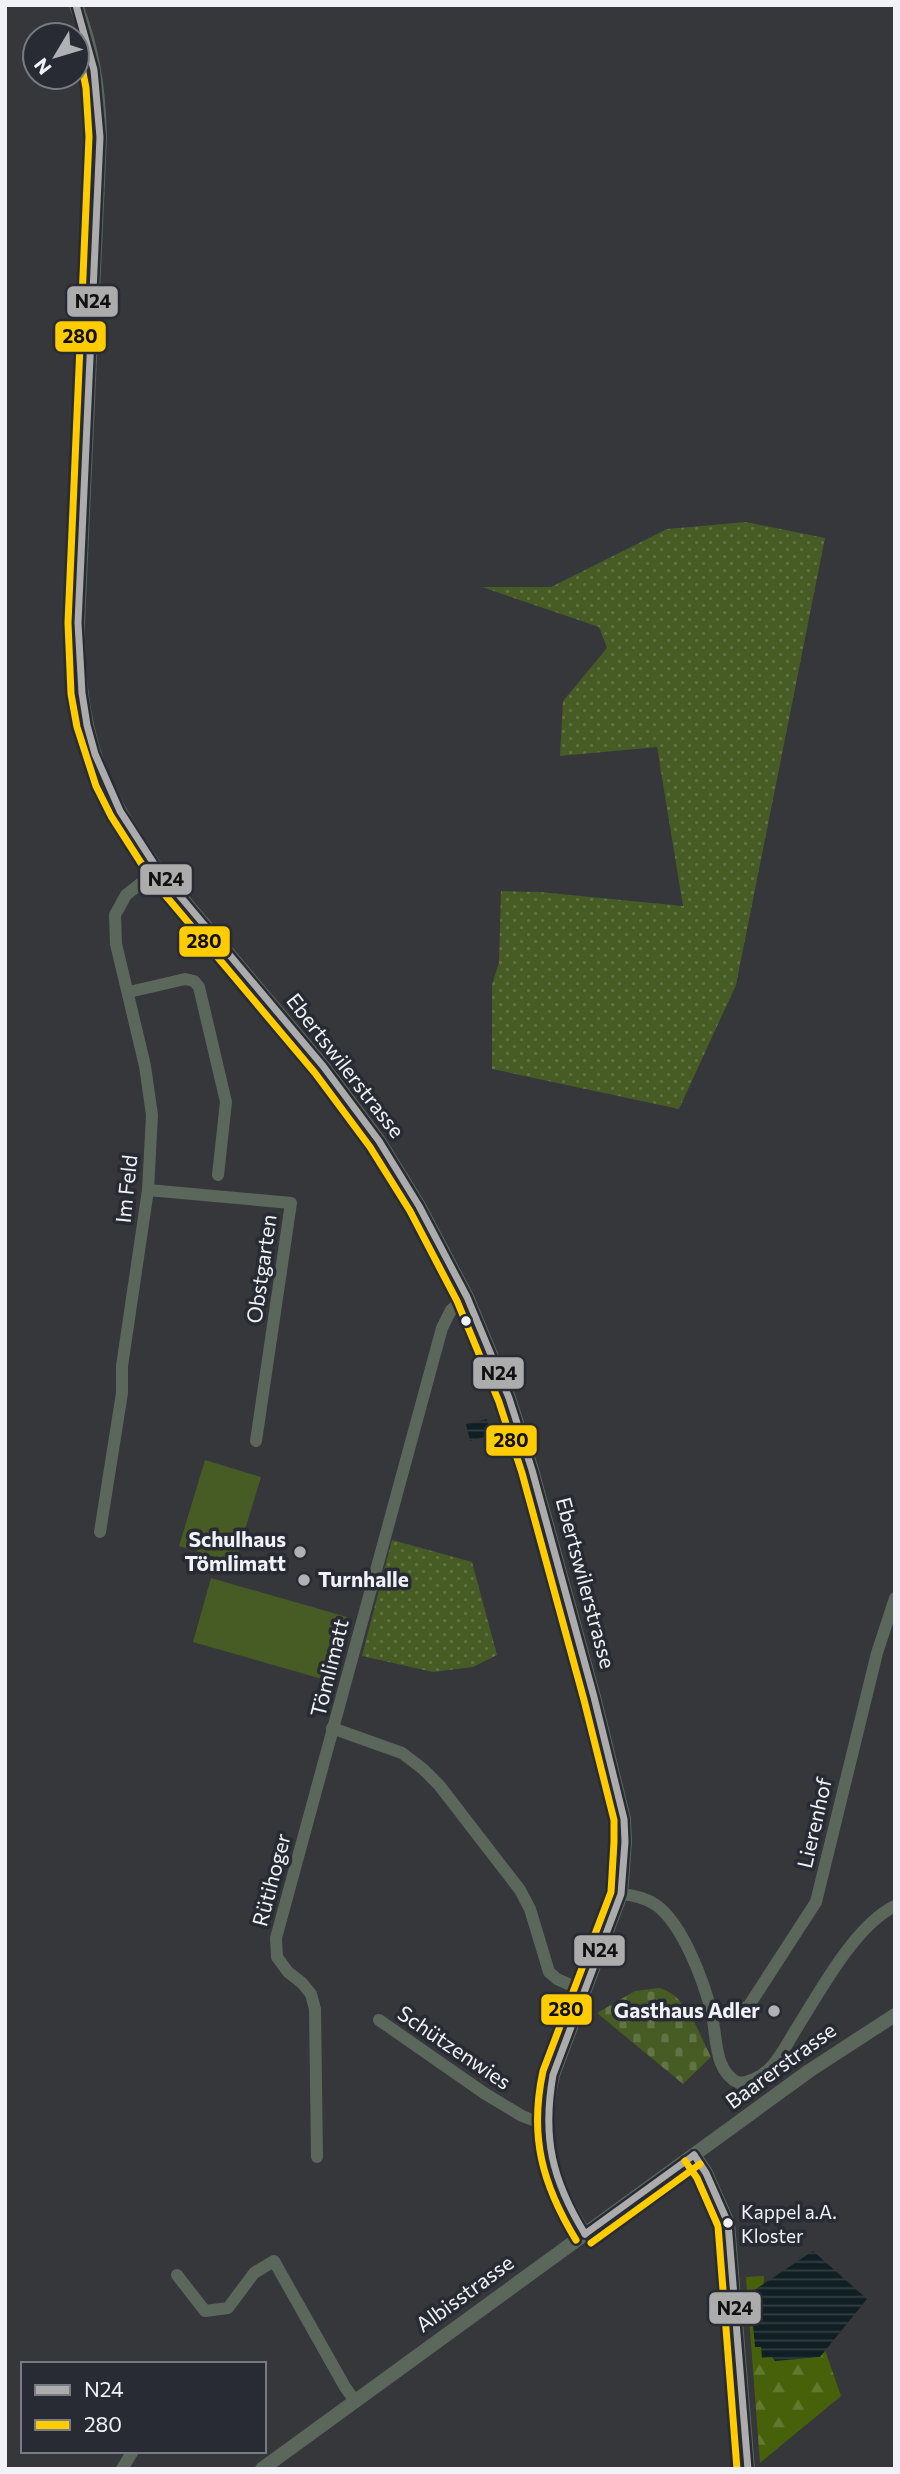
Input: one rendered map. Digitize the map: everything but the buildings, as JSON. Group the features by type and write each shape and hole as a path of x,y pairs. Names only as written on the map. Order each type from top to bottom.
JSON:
{"street":[{"name":"Ebertswilerstrasse","path":"75,5 85,30 96,74 100,137 78,623 81,697 91,744 113,802 133,836 158,870 356,1109 419,1206 467,1297 494,1358 528,1458 594,1697 624,1819 621,1894 553,2074 547,2101 546,2125 555,2177 585,2234"},
{"name":"Im Feld","path":"100,1532 122,1393 122,1366 148,1189 152,1115 145,1066 116,944 115,915 126,895 158,870"},
{"path":"129,992 185,979 194,981 198,987 226,1102 218,1175"},
{"name":"Obstgarten","path":"148,1189 291,1203 256,1441"},
{"name":"Tömlimatt","path":"467,1297 451,1310 442,1328 332,1728 402,1753 439,1785 520,1891 530,1909 549,1972 557,1979 584,1991"},
{"name":"Lierenhof","path":"712,2014 748,2007 816,1902 877,1653 895,1598"},
{"name":"Rütihoger","path":"317,2157 315,2009 312,1994 288,1972 277,1957 276,1938 332,1728"},
{"path":"621,1894 642,1898 656,1905 670,1918 699,1975 712,2014 721,2064 726,2074 739,2083 757,2078 779,2057 832,1972 855,1942 871,1924 895,1906"},
{"name":"Baarerstrasse","path":"694,2155 809,2071 895,2015"},
{"name":"Schützenwies","path":"379,2020 484,2093 522,2116 546,2125"},
{"path":"694,2155 706,2173 728,2223 748,2469"},
{"name":"Albisstrasse","path":"262,2469 694,2155"},
{"path":"177,2275 205,2311 228,2308 254,2273 274,2261 355,2401"},
{"path":"122,2469 132,2453"}],"green space":[{"path":"746,522 825,538 736,985 679,1109 492,1069 492,985 499,962 501,891 540,892 683,906 657,747 560,756 563,701 607,648 599,627 482,587 551,587 667,529"},
{"path":"205,1460 261,1477 235,1563 179,1546"},
{"path":"392,1540 472,1562 497,1655 473,1667 433,1672 362,1656"},
{"path":"211,1578 347,1617 329,1681 193,1642"},
{"path":"660,1988 678,1999 685,2007 711,2057 683,2084 597,2013 635,1991"},
{"path":"764,2276 760,2345 825,2350 841,2396 760,2463 746,2277"}],"shaded area":[{"path":"487,1419 491,1435 470,1441 466,1424"},
{"path":"813,2251 867,2299 820,2357 775,2361 772,2357 762,2358 761,2347 755,2347 751,2302 753,2291"}],"transit line":[{"name":"N24","path":"76,5 94,70 100,137 78,623 82,693 87,725 95,754 120,811 158,870 323,1066 379,1141 419,1206 467,1297 509,1398 532,1470 624,1819 621,1894 553,2075 550,2098 552,2158 557,2177 585,2234"},
{"name":"280","path":"86,91 89,137 68,623 71,694 77,727 96,786 111,816 150,877 315,1073 370,1147 410,1211 457,1301 499,1402 522,1473 614,1820 611,1892 543,2071 537,2117 538,2138 547,2179 576,2240"},
{"name":"N24","path":"694,2155 706,2173 728,2223 748,2469"},
{"name":"N24","path":"585,2234 694,2155"},
{"name":"280","path":"685,2161 697,2178 718,2226 737,2469"},
{"name":"280","path":"591,2243 700,2164"}],"place":[{"name":"Schulhaus Tömlimatt","path":"300,1552"},
{"name":"Turnhalle","path":"304,1580"},
{"name":"Gasthaus Adler","path":"774,2011"},
{"name":"Kappel a.A. Kloster","path":"728,2223"}]}
